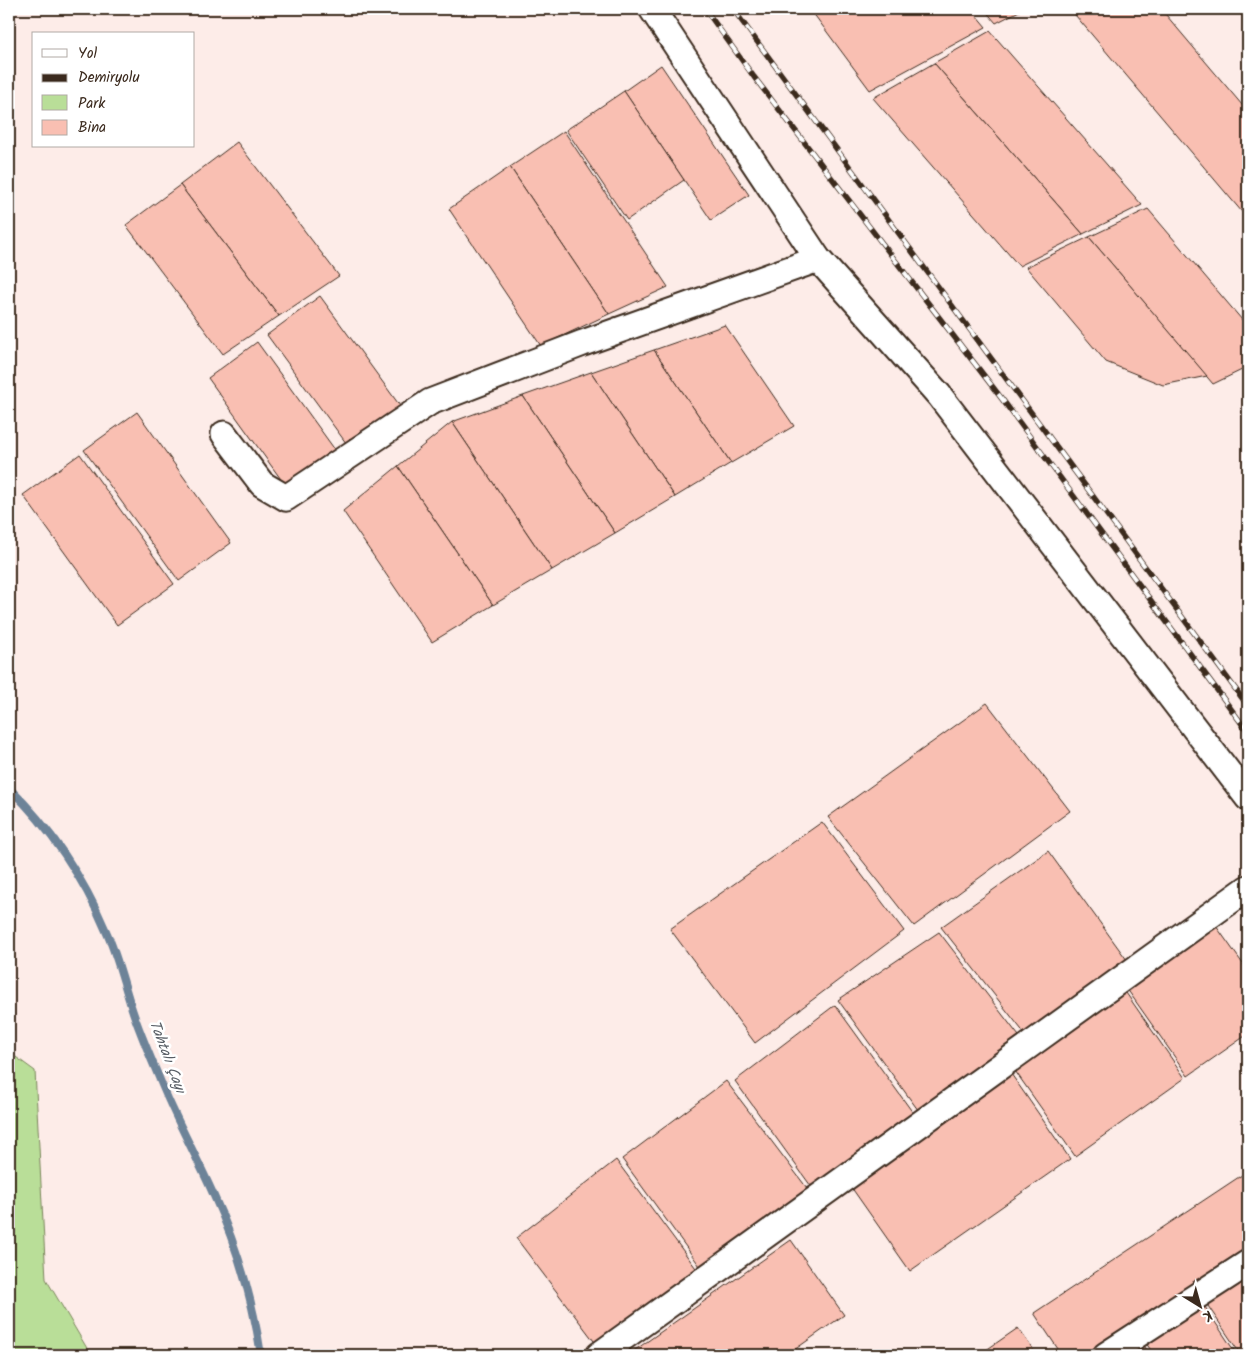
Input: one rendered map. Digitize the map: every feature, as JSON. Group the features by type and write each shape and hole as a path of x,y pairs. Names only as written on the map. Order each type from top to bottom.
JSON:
{"street":[{"path":"652,9 818,259 939,395 1248,798"},
{"path":"224,434 262,484 286,498 430,402 584,343 818,259"},
{"path":"599,1355 1248,888"},
{"path":"1106,1355 1248,1263"}],"green space":[{"path":"9,1052 35,1071 46,1279 91,1355 9,1355"}],"building":[{"path":"810,9 971,9 986,27 870,90"},
{"path":"984,9 1023,9 996,23"},
{"path":"1070,9 1161,9 1248,112 1248,219"},
{"path":"990,31 1142,205 1083,234 934,63"},
{"path":"934,63 1083,234 1019,266 873,98"},
{"path":"661,65 749,195 711,220 624,91"},
{"path":"624,91 684,180 627,220 566,130"},
{"path":"564,131 668,287 609,314 510,167"},
{"path":"237,142 339,276 279,316 180,185"},
{"path":"510,167 609,314 541,346 449,209"},
{"path":"180,185 279,316 223,354 126,225"},
{"path":"1148,209 1248,327 1248,367 1213,384 1089,237"},
{"path":"1089,237 1207,376 1163,385 1106,362 1026,267"},
{"path":"320,296 403,410 349,447 267,335"},
{"path":"725,325 794,426 731,463 654,350"},
{"path":"257,342 338,454 288,489 208,378"},
{"path":"654,350 731,463 675,497 591,372"},
{"path":"591,372 675,497 615,533 523,396"},
{"path":"523,396 615,533 552,570 452,422"},
{"path":"137,412 231,543 179,581 84,450"},
{"path":"452,422 552,570 493,605 398,466"},
{"path":"80,454 174,584 117,625 23,495"},
{"path":"398,466 493,605 432,642 343,511"},
{"path":"987,703 1070,811 914,926 828,817"},
{"path":"822,822 904,931 755,1043 670,929"},
{"path":"1048,851 1127,960 1025,1034 941,927"},
{"path":"1216,926 1248,971 1248,1034 1188,1076 1127,989"},
{"path":"939,932 1022,1040 921,1114 838,1000"},
{"path":"1124,990 1185,1078 1075,1156 1013,1068"},
{"path":"835,1005 916,1117 816,1193 735,1081"},
{"path":"1009,1071 1070,1159 910,1271 849,1184"},
{"path":"726,1081 810,1192 705,1273 622,1159"},
{"path":"616,1160 701,1275 600,1349 516,1238"},
{"path":"1248,1171 1248,1257 1099,1355 1062,1355 1034,1313"},
{"path":"791,1240 844,1315 787,1355 628,1355"},
{"path":"1248,1275 1248,1355 1241,1355 1206,1303"},
{"path":"1203,1304 1237,1355 1154,1355 1146,1343"},
{"path":"1018,1328 1037,1355 979,1355"},
{"path":"1143,1344 1150,1355 1127,1355"}],"waterway":[{"name":"Tahtalı Çayı","path":"9,788 38,819 65,855 87,892 106,931 131,1006 166,1095 230,1234 249,1294 261,1355"}],"railway":[{"path":"705,9 754,77 1002,399 1248,732"},
{"path":"733,9 1248,706"}]}
